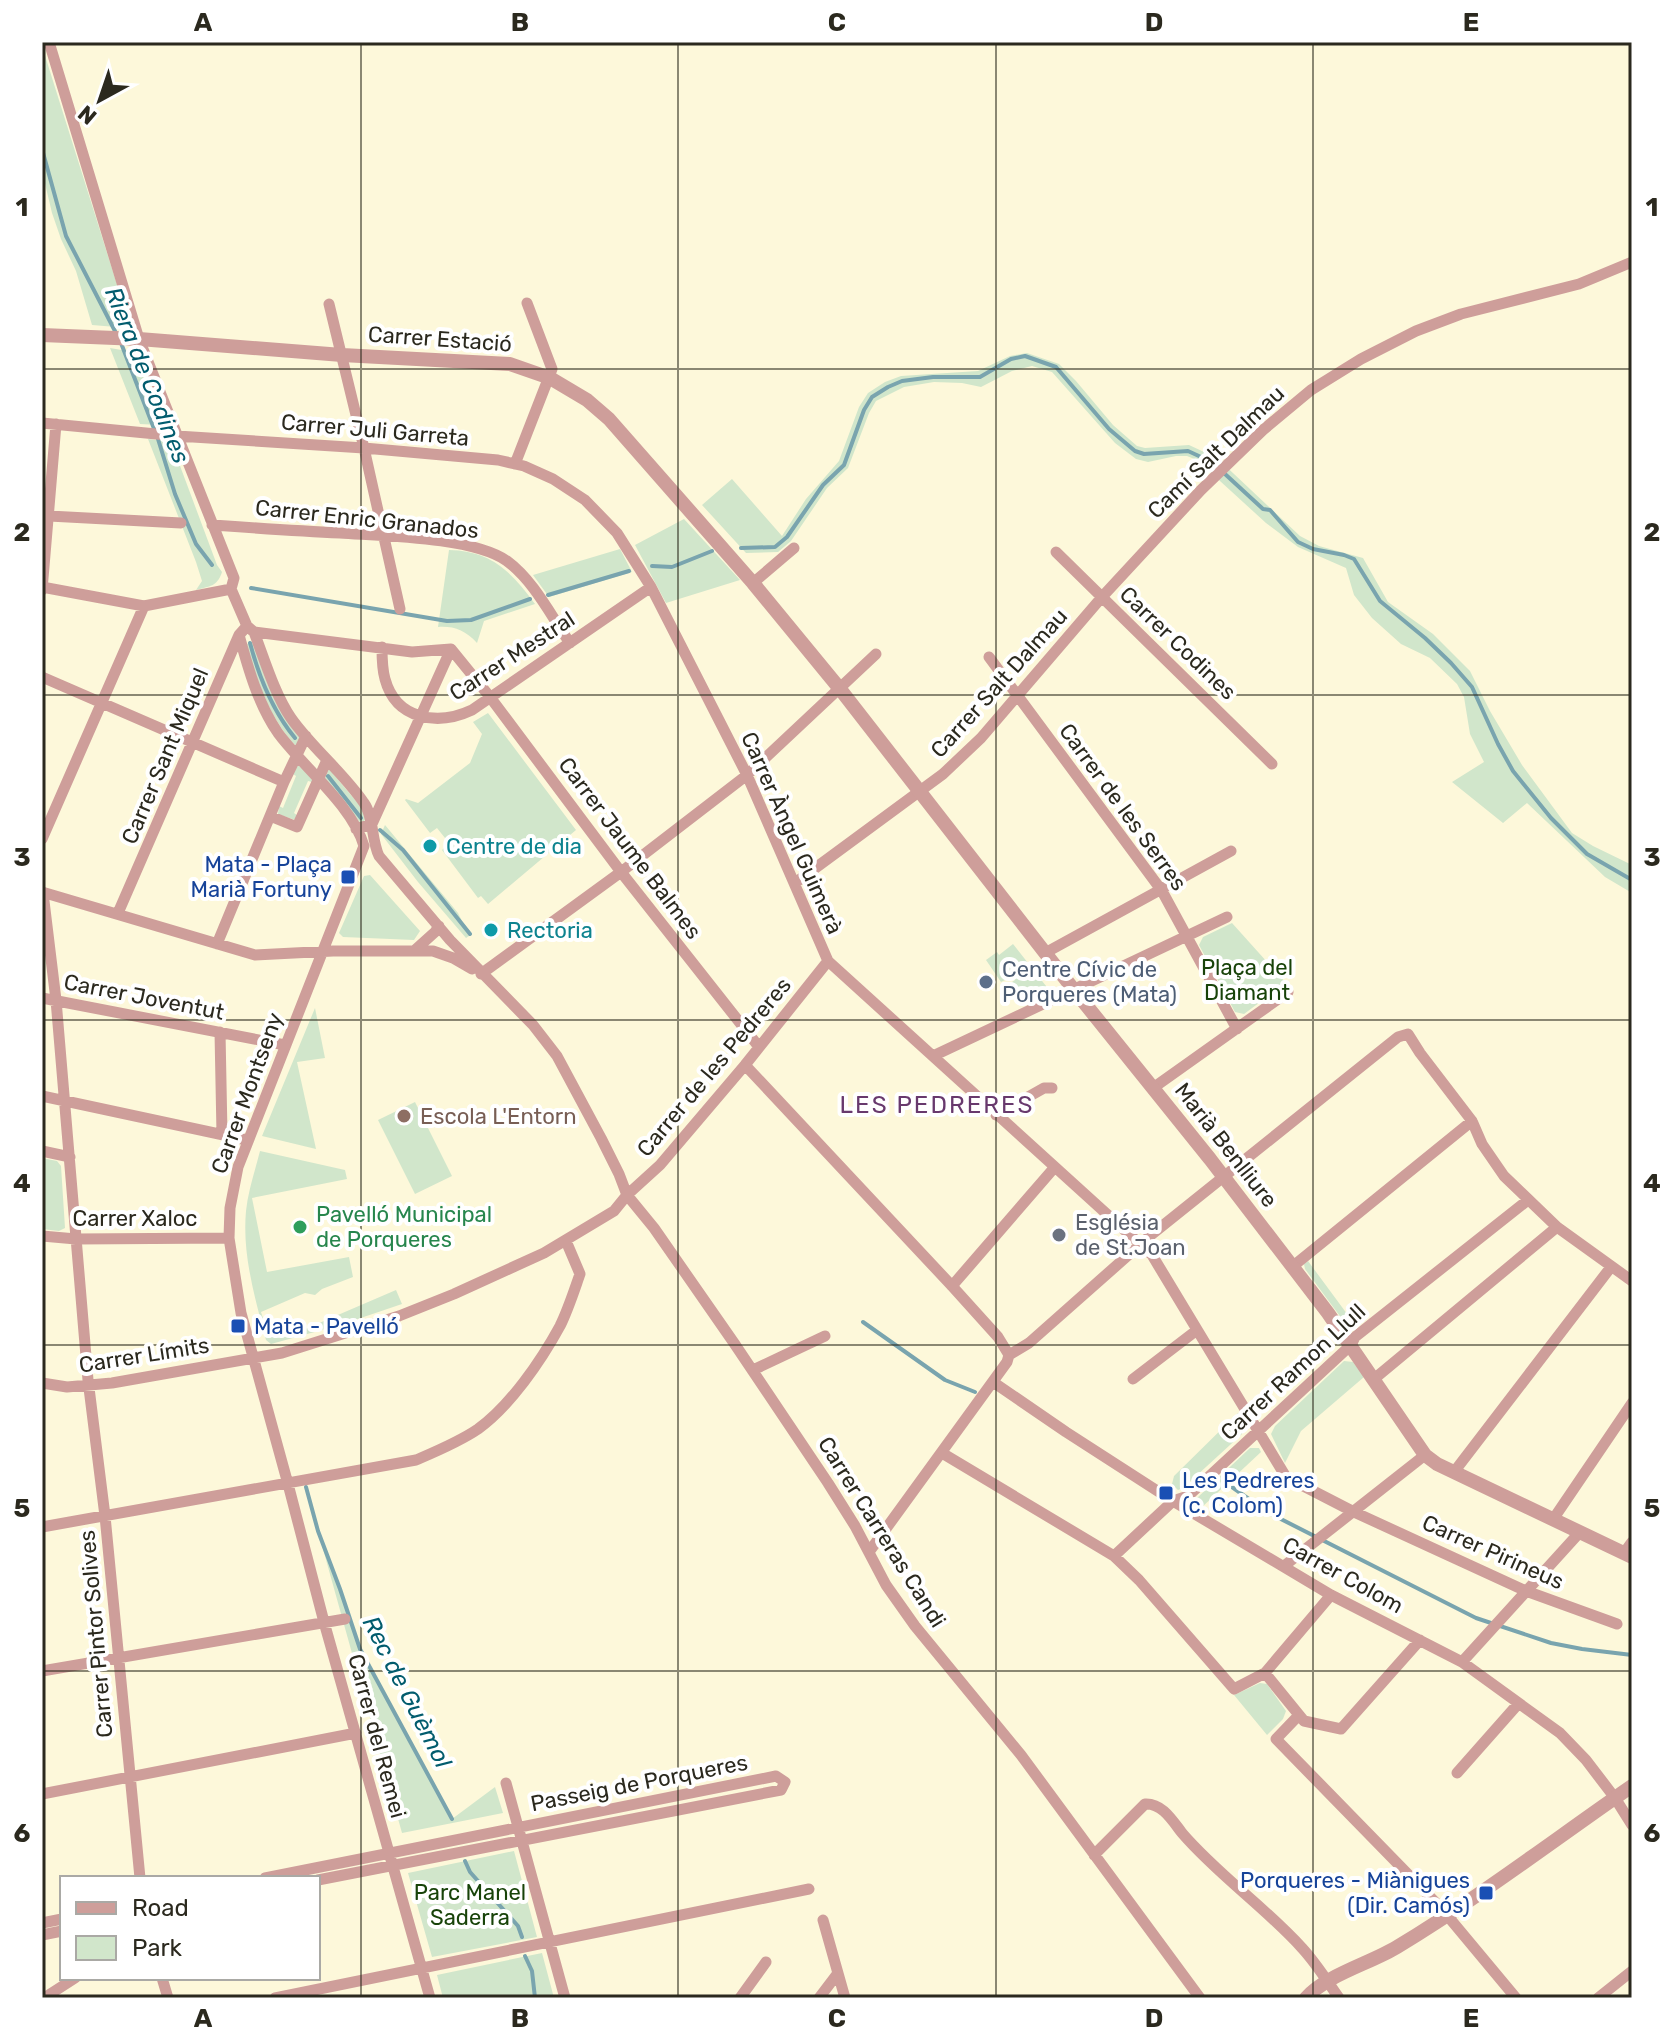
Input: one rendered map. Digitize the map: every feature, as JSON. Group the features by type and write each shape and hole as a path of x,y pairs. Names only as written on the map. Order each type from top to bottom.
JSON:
{"street":[{"path":"49,42 134,339 234,578 231,589 247,631 285,707 366,805 372,824 373,843 379,856 481,974"},
{"name":"Camí Salt Dalmau","path":"1142,552 1263,430 1311,390 1361,359 1416,331 1461,314 1579,284 1632,262"},
{"path":"515,464 552,369 527,303"},
{"path":"329,304 400,609"},
{"name":"Carrer Estació","path":"42,335 510,364 550,378 587,400 609,419 753,583 840,689"},
{"name":"Carrer Juli Garreta","path":"42,423 364,448 515,464 553,479 598,512 628,547 651,587"},
{"path":"56,424 42,588 144,606 231,589"},
{"path":"49,516 181,523"},
{"name":"Carrer Enric Granados","path":"212,525 384,536 467,545 498,556 519,573 570,643"},
{"path":"753,583 794,548"},
{"name":"Carrer Codines","path":"1056,552 1272,764"},
{"name":"Carrer Salt Dalmau","path":"795,883 921,792 981,738 1142,552"},
{"name":"Carrer Mestral","path":"420,716 435,719 454,717 472,710 651,587"},
{"name":"Carrer Àngel Guimerà","path":"651,587 747,775 828,961 1152,1255 1286,1477 1354,1512"},
{"path":"42,839 144,606"},
{"path":"247,631 412,652 451,649 372,824 356,829"},
{"path":"247,631 246,661 269,719 356,829 364,846 360,857 379,856"},
{"name":"Carrer Sant Miquel","path":"118,913 193,743 247,631"},
{"path":"382,647 385,679 389,688 402,706 420,716"},
{"name":"Carrer Jaume Balmes","path":"451,649 759,1047"},
{"path":"481,974 747,775 876,654"},
{"name":"Carrer de les Serres","path":"989,657 1162,891 1237,1029"},
{"path":"42,677 284,782"},
{"name":"Marià Benlliure","path":"840,689 1224,1177 1351,1345 1425,1455 1437,1464 1580,1532 1629,1550"},
{"path":"217,944 306,736"},
{"path":"270,816 297,827 327,760"},
{"path":"311,793 342,808"},
{"path":"1045,953 1231,851"},
{"name":"Carrer Montseny","path":"288,1484 241,1313 229,1238 233,1189 247,1140 360,857"},
{"path":"42,892 255,955 433,951 481,974"},
{"name":"Carrer Pintor Solives","path":"42,892 56,1000 89,1386 105,1516 140,1876"},
{"path":"933,1056 1227,917"},
{"path":"415,950 439,926"},
{"name":"Carrer de les Pedreres","path":"566,1241 614,1211 660,1165 828,961"},
{"name":"Carrer Carreras Candi","path":"481,974 533,1025 557,1056 627,1195 654,1228 753,1370 828,1483 886,1585 915,1626 1021,1755 1200,1998"},
{"path":"1153,1088 1288,992"},
{"name":"Carrer Joventut","path":"42,998 285,1045"},
{"path":"220,1032 222,1134"},
{"path":"869,1552 993,1382 1009,1355 1029,1343 1141,1244 1398,1037 1408,1034 1472,1121 1482,1144 1504,1176 1557,1227 1632,1281"},
{"path":"745,1065 952,1286 998,1337 1009,1355"},
{"path":"996,1115 1044,1088 1052,1088"},
{"path":"42,1096 247,1140"},
{"path":"1292,1267 1472,1121"},
{"path":"42,1151 70,1157"},
{"path":"952,1286 1054,1168"},
{"name":"Carrer Ramon Llull","path":"1114,1556 1173,1501 1188,1496 1258,1433 1351,1345 1355,1337 1528,1200"},
{"path":"1374,1379 1557,1227"},
{"name":"Carrer Xaloc","path":"42,1236 76,1239 229,1238"},
{"path":"42,1527 416,1460 477,1429 500,1410 561,1325 580,1274 566,1241"},
{"name":"Carrer Límits","path":"42,1383 89,1386 296,1349 399,1316 516,1267 566,1241"},
{"path":"1454,1472 1611,1267"},
{"path":"1133,1379 1197,1330"},
{"path":"753,1370 825,1336"},
{"name":"Carrer Colom","path":"993,1382 1173,1501 1331,1595 1462,1662 1560,1733 1586,1760 1632,1825"},
{"path":"1554,1518 1632,1403"},
{"path":"942,1453 1114,1556 1139,1580 1234,1689 1265,1673 1331,1595"},
{"path":"1284,1566 1425,1455"},
{"name":"Carrer del Remei","path":"288,1484 430,1998"},
{"name":"Carrer Pirineus","path":"1354,1512 1526,1591 1617,1624"},
{"path":"1462,1662 1580,1532"},
{"path":"42,1671 345,1619"},
{"path":"1265,1673 1304,1721 1341,1729 1420,1640"},
{"path":"1457,1773 1518,1704"},
{"path":"1299,1715 1276,1739 1447,1915 1516,1998"},
{"path":"42,1794 356,1733"},
{"name":"Passeig de Porqueres","path":"275,1876 389,1853 521,1833 781,1790 785,1782 776,1776 521,1833 393,1865 320,1880"},
{"path":"506,1783 565,1998"},
{"path":"1306,1998 1328,1982 1395,1949 1632,1786"},
{"path":"1094,1855 1145,1804 1156,1805 1191,1844 1304,1950 1339,1998"},
{"path":"275,1998 809,1889"},
{"path":"823,1920 845,1998"},
{"path":"740,1998 766,1962"},
{"path":"1598,1998 1632,1971"},
{"path":"819,1998 838,1973"},
{"path":"44,1998 72,1980"}],"green space":[{"path":"42,46 128,328 92,325 76,271 52,213 42,171"},
{"path":"110,348 133,352 161,420 160,425 140,424"},
{"path":"1027,353 1059,364 1113,425 1137,446 1189,445 1217,458 1300,536 1319,546 1363,558 1388,602 1433,634 1470,671 1522,765 1572,833 1632,865 1632,893 1605,877 1527,803 1503,823 1452,782 1484,762 1470,734 1464,697 1457,684 1430,658 1401,644 1372,618 1354,595 1346,568 1298,547 1266,523 1197,460 1187,456 1148,462 1136,459 1115,443 1052,372 1032,366 1012,371 981,387 934,382 904,387 876,401 848,468 827,488 791,541 778,552 746,553 702,505 732,479 782,536 806,499 839,461 859,407 868,393 901,376 978,371 1010,356"},
{"path":"148,439 167,441 173,447 222,572 212,585 196,590 202,581 196,562"},
{"path":"684,519 740,580 666,603 635,545"},
{"path":"620,549 632,572 549,597 533,575"},
{"path":"449,550 477,554 499,565 535,604 484,621 477,643 459,630 438,627"},
{"path":"253,641 301,735 296,746 273,714 262,691 248,653 247,644"},
{"path":"488,713 576,830 488,904 481,896 478,898 442,850 449,843 437,828 430,833 405,800 418,803 470,763 482,734 473,722"},
{"path":"298,765 314,778 312,782 308,781 294,813 298,816 295,820 278,814"},
{"path":"329,769 362,808 366,816 361,824 324,779"},
{"path":"385,825 472,934 466,938 418,882 381,834"},
{"path":"370,875 420,931 414,940 343,937 339,933 364,876"},
{"name":"Plaça del Diamant","path":"1232,923 1286,983 1244,1014 1235,1012 1199,945 1203,937"},
{"path":"1013,944 1050,991 1026,1003 1012,982 1015,980 1013,976 1001,982 986,960"},
{"path":"315,1008 325,1058 297,1062 316,1149 262,1136"},
{"path":"415,1102 452,1176 415,1194 378,1120"},
{"path":"260,1151 345,1170 347,1179 252,1198 267,1272 349,1257 353,1277 322,1289 315,1295 305,1293 261,1312 264,1321 289,1336 396,1290 402,1304 271,1344 266,1340 250,1276 245,1227 248,1196"},
{"path":"42,1158 57,1161 61,1166 65,1228 59,1231 42,1229"},
{"path":"1308,1261 1353,1322 1345,1323 1305,1269 1304,1264"},
{"path":"1344,1361 1353,1362 1364,1377 1301,1431 1285,1463 1271,1434 1275,1426"},
{"path":"1238,1413 1243,1422 1242,1434 1178,1490 1172,1484 1174,1476"},
{"path":"1250,1448 1259,1448 1261,1452 1201,1508 1197,1506 1197,1498"},
{"name":"Parc Manel Saderra","path":"318,1531 360,1649 452,1819 495,1787 503,1813 402,1833"},
{"path":"1260,1683 1267,1684 1286,1711 1283,1719 1267,1735 1234,1695"},
{"name":"Parc Manel Saderra","path":"514,1851 537,1937 432,1957 408,1873"},
{"name":"Parc Manel Saderra","path":"542,1953 554,1998 443,1998 437,1975"}],"waterway":[{"name":"Riera de Codines","path":"42,149 66,236 117,335"},
{"name":"Riera de Codines","path":"121,343 158,439 175,494 196,544 212,565"},
{"name":"Riera de Codines","path":"741,548 775,547 787,537 823,485 844,465 864,410 872,397 902,381 933,377 980,377 1011,359 1025,356 1056,367 1109,429 1135,451 1144,454 1188,451 1214,463"},
{"name":"Riera de Codines","path":"1225,474 1263,509 1270,510 1298,542 1354,559 1380,601 1425,638 1472,687 1513,771 1551,818 1587,854 1632,880"},
{"name":"Riera de Codines","path":"652,566 672,567 712,551"},
{"name":"Riera de Codines","path":"548,595 629,571"},
{"name":"Riera de Codines","path":"251,588 447,621 471,620 530,599"},
{"name":"Rec de Guèmol","path":"250,643 267,693 295,738"},
{"name":"Rec de Guèmol","path":"328,776 361,818"},
{"name":"Rec de Guèmol","path":"380,830 403,850 470,934"},
{"path":"863,1322 945,1380 975,1392"},
{"name":"Rec de Guèmol","path":"306,1487 318,1531 360,1649 452,1819"},
{"path":"1232,1487 1267,1512 1476,1618 1551,1643 1632,1655"},
{"name":"Rec de Guèmol","path":"465,1861 470,1872 518,1926 522,1937"},
{"name":"Rec de Guèmol","path":"525,1956 532,1971 535,1998"}],"place":[{"name":"Centre de dia","path":"430,846"},
{"name":"Mata - Plaça Marià Fortuny","path":"348,877"},
{"name":"Rectoria","path":"491,930"},
{"name":"Centre Cívic de Porqueres (Mata)","path":"986,982"},
{"name":"Escola L'Entorn","path":"404,1116"},
{"name":"Pavelló Municipal de Porqueres","path":"300,1227"},
{"name":"Església de St.Joan","path":"1059,1235"},
{"name":"Mata - Pavelló","path":"238,1326"},
{"name":"Les Pedreres (c. Colom)","path":"1166,1493"},
{"name":"Porqueres - Miànigues (Dir. Camós)","path":"1486,1893"}],"district":[{"name":"LES PEDRERES","path":"937,1105"}]}
